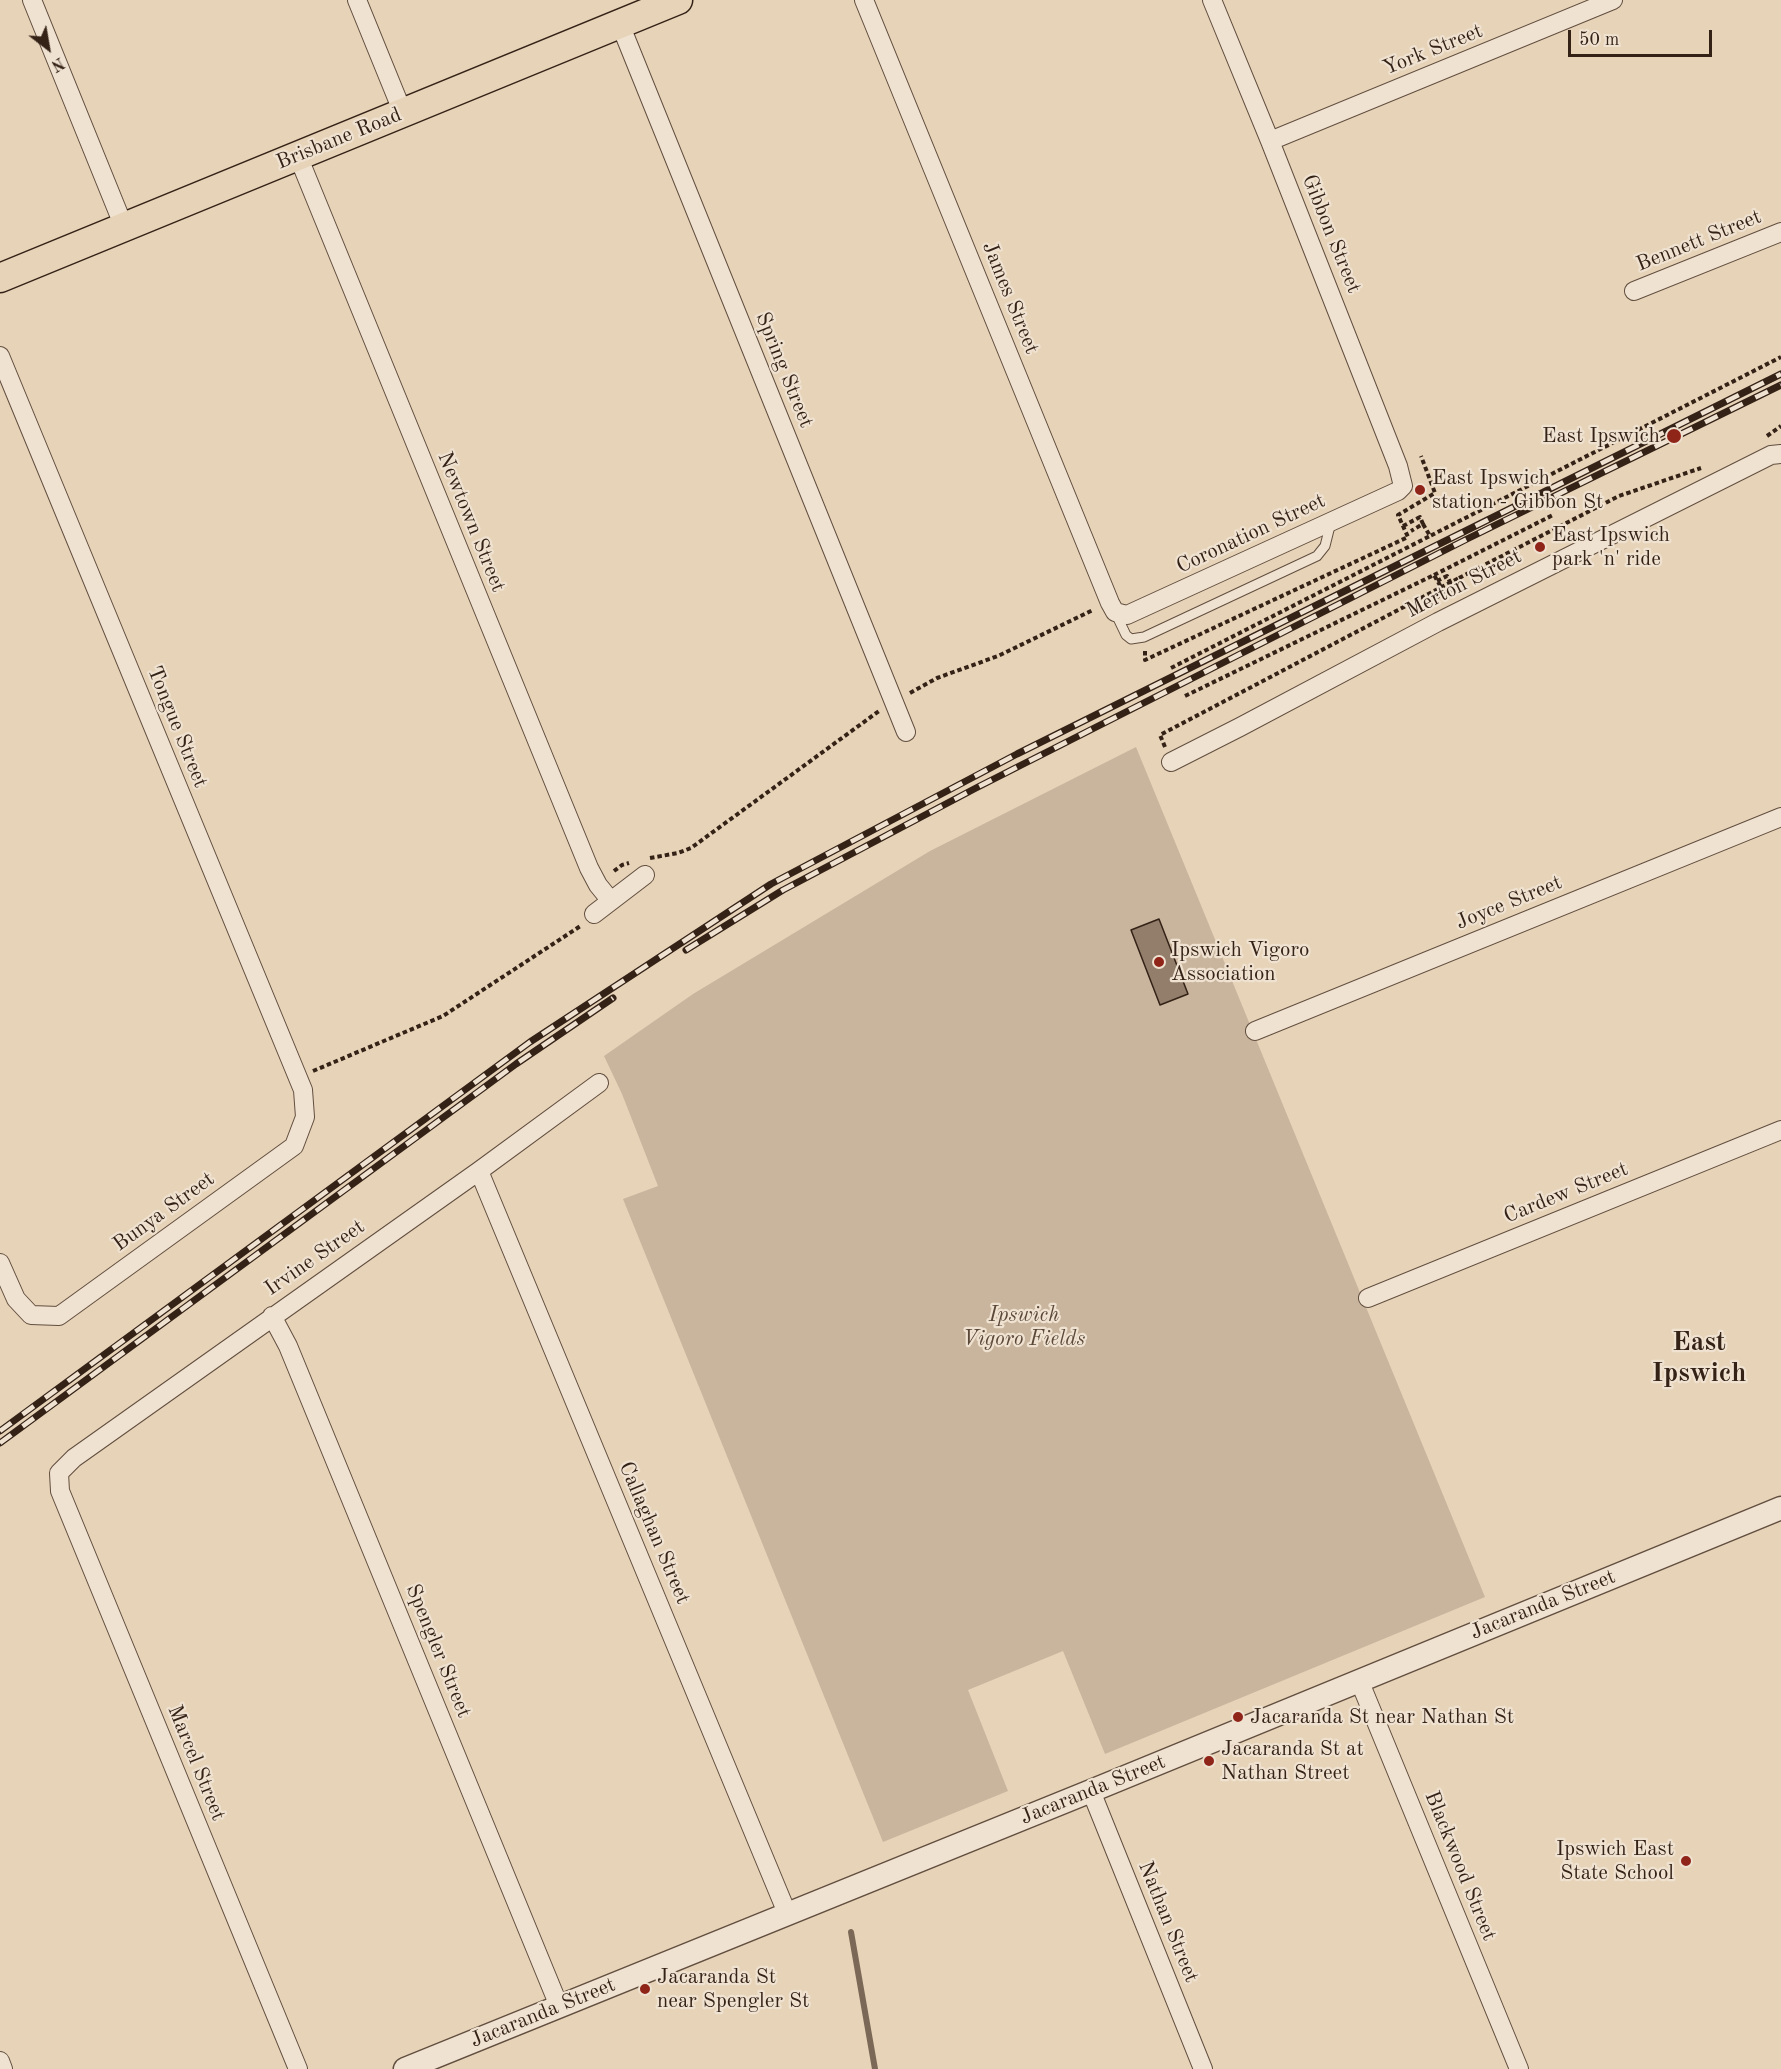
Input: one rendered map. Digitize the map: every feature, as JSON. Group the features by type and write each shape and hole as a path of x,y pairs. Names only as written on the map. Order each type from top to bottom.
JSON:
{"main road":[{"name":"Brisbane Road","path":"0,278 678,0"}],"street":[{"path":"32,0 124,227"},
{"path":"357,0 403,113"},
{"name":"James Street","path":"864,0 1115,612"},
{"name":"Gibbon Street","path":"1212,0 1398,466 1403,486"},
{"name":"York Street","path":"1270,141 1613,0"},
{"name":"Spring Street","path":"620,24 906,732"},
{"name":"Newtown Street","path":"298,156 589,868 598,885 611,901"},
{"name":"Bennett Street","path":"1634,291 1781,232"},
{"name":"Tongue Street","path":"0,356 303,1090 305,1117"},
{"name":"Merton Street","path":"1171,762 1240,728 1438,622 1771,455 1781,454"},
{"name":"Coronation Street","path":"1115,612 1127,615 1398,491 1403,486"},
{"name":"Joyce Street","path":"1255,1031 1781,817"},
{"path":"588,916 611,901 639,866"},
{"name":"Irvine Street","path":"59,1473 74,1458 479,1171 599,1083"},
{"name":"Bunya Street","path":"0,1263 16,1299 31,1315 59,1316 294,1146 305,1117"},
{"name":"Cardew Street","path":"1368,1298 1781,1130"},
{"name":"Callaghan Street","path":"479,1171 787,1913"},
{"name":"Spengler Street","path":"272,1316 293,1357 559,2006"},
{"name":"Marcel Street","path":"59,1473 60,1491 297,2069"},
{"name":"Jacaranda Street","path":"405,2069 1781,1508"},
{"name":"Blackwood Street","path":"1359,1680 1519,2069"},
{"name":"Nathan Street","path":"1091,1791 1203,2069"},
{"path":"0,2061 3,2069"}],"lane":[{"path":"1115,612 1126,635 1131,639 1144,637 1317,556 1325,546 1331,522"}],"path":[{"path":"1171,668 1781,357"},
{"path":"1171,762 1160,735 1618,496 1701,467"},
{"path":"1185,696 1552,515"},
{"path":"1403,526 1420,517 1430,536"},
{"path":"1411,531 1423,524"},
{"path":"1144,637 1145,660 1408,537"},
{"path":"1434,574 1440,589"},
{"path":"1437,581 1447,576 1452,586 1440,589"},
{"path":"1435,598 1462,586 1459,578"},
{"path":"910,693 937,678 998,656 1094,610"},
{"path":"614,871 622,865 639,866 658,855 691,848 882,709"},
{"path":"298,1078 443,1016 580,927 588,916"}],"green space":[{"name":"Ipswich Vigoro Fields","path":"1136,747 1485,1597 1105,1754 1063,1651 968,1690 1008,1791 883,1842 623,1199 658,1186 622,1094 604,1056 693,994 930,851"}],"building":[{"name":"Ipswich Vigoro Association","path":"1159,919 1188,994 1160,1005 1131,930"}],"waterway":[{"path":"851,1932 875,2069"}],"railway":[{"path":"0,1431 530,1042 771,884 1017,754 1781,374"},
{"path":"686,950 783,890 976,788 1467,539 1781,385"},
{"path":"0,1443 516,1064 613,998"}],"place":[{"name":"East Ipswich","path":"1674,436"},
{"name":"East Ipswich station - Gibbon St","path":"1420,490"},
{"name":"East Ipswich park 'n' ride","path":"1540,547"},
{"name":"Ipswich Vigoro Association","path":"1159,962"},
{"name":"Jacaranda St near Nathan St","path":"1238,1717"},
{"name":"Jacaranda St at Nathan Street","path":"1209,1761"},
{"name":"Ipswich East State School","path":"1686,1861"},
{"name":"Jacaranda St near Spengler St","path":"645,1989"}],"district":[{"name":"East Ipswich","path":"1699,1358"}]}
